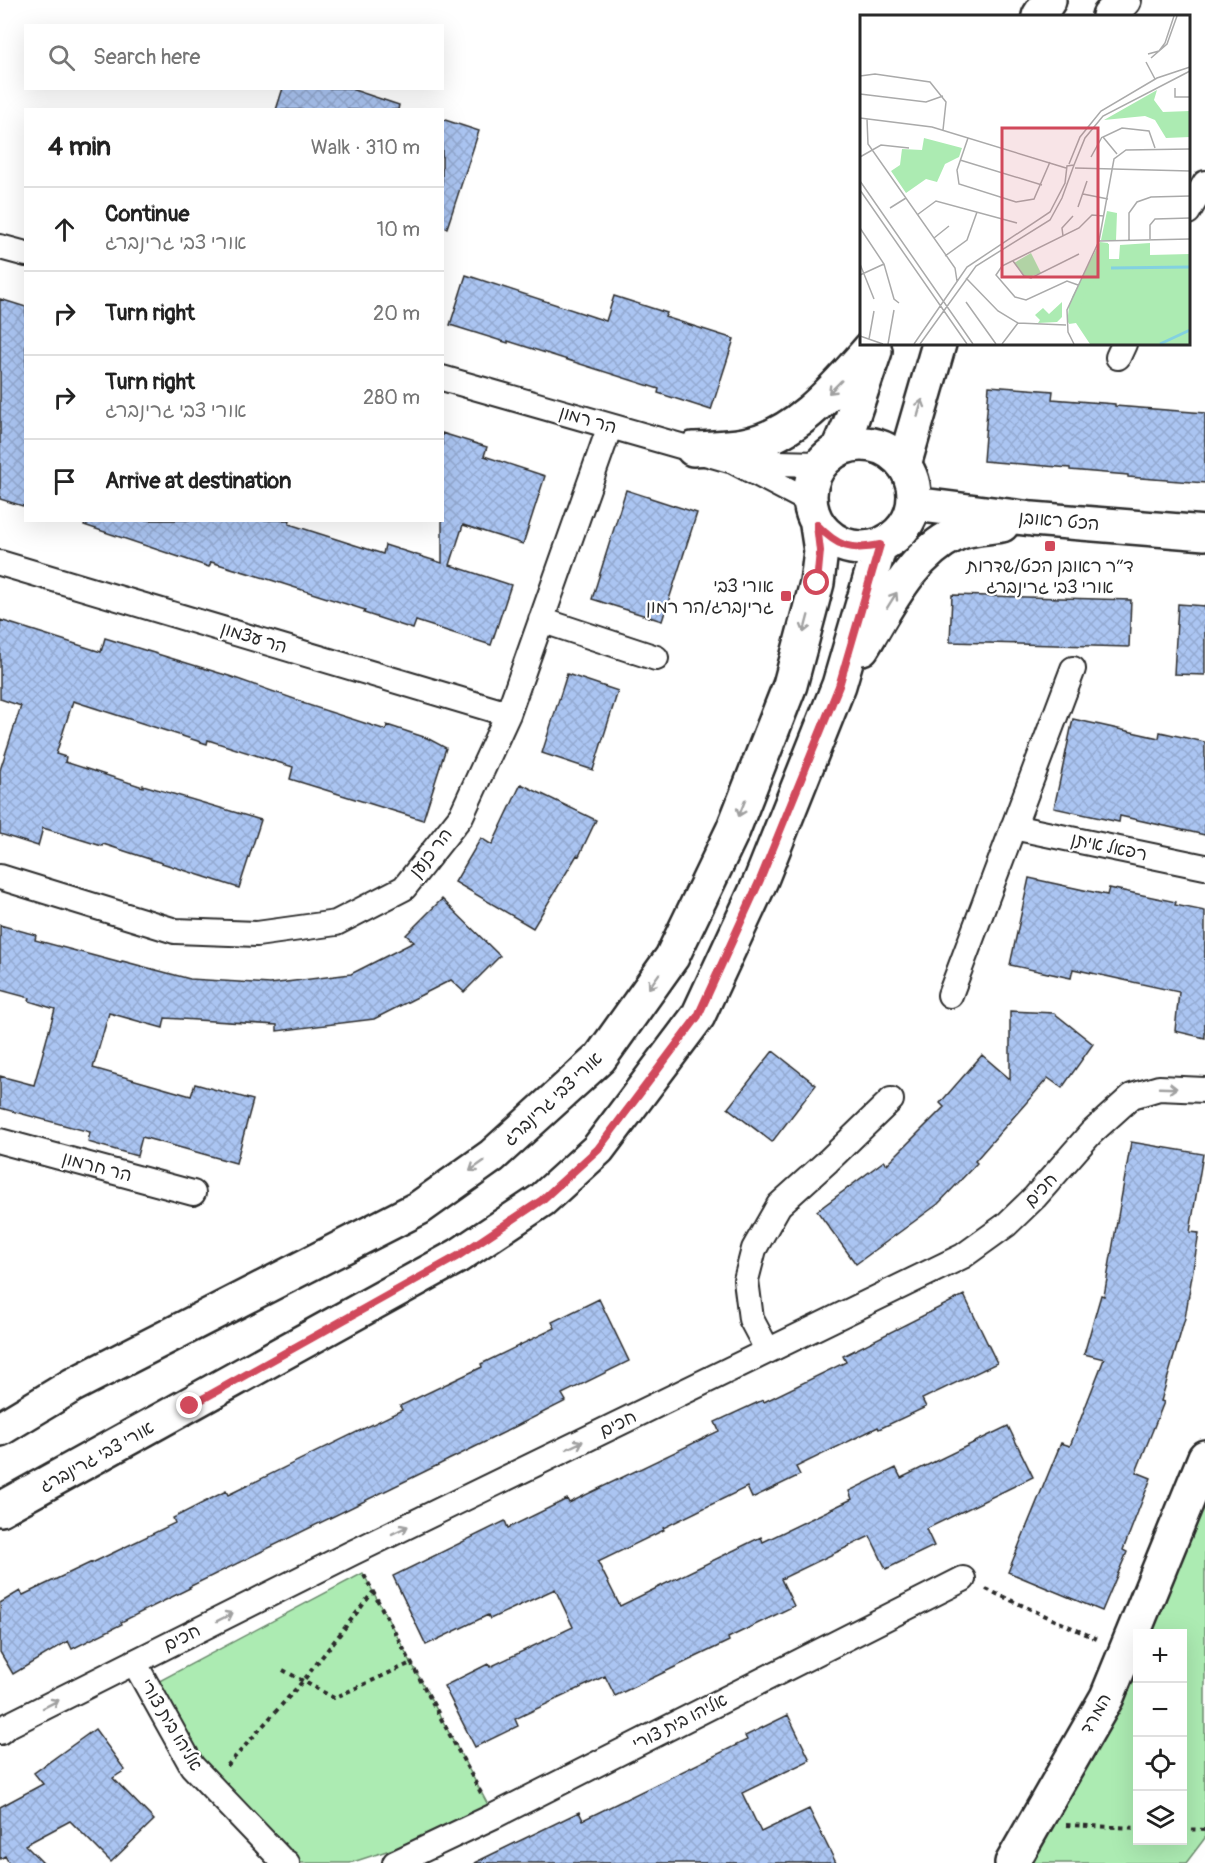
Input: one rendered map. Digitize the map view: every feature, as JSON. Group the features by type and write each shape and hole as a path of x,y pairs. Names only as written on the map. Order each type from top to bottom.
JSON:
{"main road":[{"path":"1040,15 1049,0"},
{"path":"1110,15 1124,0"},
{"path":"693,448 745,445 776,434 806,415 875,345"},
{"path":"829,457 852,445 867,444 893,454 904,465 914,490 914,504 903,529 880,545 863,549 845,546 830,538 813,513 809,488 813,476 829,457 850,424 876,345"},
{"path":"904,465 939,345"},
{"name":"הכט ראובן","path":"914,504 1032,519 1205,533"},
{"name":"אורי צבי גרינברג","path":"0,1429 73,1385 419,1208 492,1156 600,1058 672,957 733,830 790,686 817,583 820,551 813,513"},
{"path":"839,686 904,580 930,552 957,533 1032,519"},
{"name":"אורי צבי גרינברג","path":"0,1509 458,1256 542,1200 598,1149 698,1016 760,880 839,686 880,545"},
{"name":"המרד","path":"1012,1863 1107,1697 1205,1457"}],"street":[{"path":"1190,209 1205,183"},
{"path":"0,247 24,253"},
{"name":"הר רמון","path":"444,379 733,461 813,513"},
{"name":"הר כנען","path":"0,877 175,931 256,934 336,923 404,888 461,816 508,714 610,426"},
{"name":"הר רמון","path":"733,461 829,457"},
{"name":"הר עצמון","path":"0,563 508,714"},
{"path":"541,620 656,658"},
{"path":"950,995 1073,669"},
{"name":"רפאל איתן","path":"1013,827 1205,867"},
{"name":"חכים","path":"0,1732 7,1726 352,1553 963,1256 1006,1226 1035,1197 1091,1133 1132,1096 1158,1088 1205,1090"},
{"path":"768,1351 752,1319 746,1280 754,1249 779,1205 891,1100"},
{"name":"הר חרמון","path":"0,1141 193,1193"},
{"name":"אליהו בית צורי","path":"395,1863 494,1816 963,1579"},
{"name":"אליהו בית צורי","path":"134,1662 192,1766 281,1859 288,1863"}],"path":[{"path":"352,1553 494,1816"},
{"path":"963,1579 1125,1652"},
{"path":"210,1784 303,1681 373,1592"},
{"path":"283,1670 334,1698 411,1663"},
{"path":"1033,1824 1133,1828"},
{"path":"1187,1829 1205,1830"}],"green space":[{"path":"1205,1500 1205,1838 1186,1863 1033,1863 1133,1651 1133,1845 1187,1845 1187,1629 1144,1629"},
{"path":"363,1573 494,1816 350,1863 287,1863 192,1766 148,1687"}],"building":[{"path":"282,90 354,90 399,105 398,108 277,108"},
{"path":"444,120 479,131 447,228 444,227"},
{"path":"466,275 606,321 614,296 667,313 665,317 734,339 711,410 658,393 659,389 450,325"},
{"path":"0,299 24,306 24,506 0,499"},
{"path":"989,386 1053,391 1052,399 1205,413 1205,483 983,461"},
{"path":"444,434 487,447 484,456 545,476 523,544 463,525 450,565 511,585 491,645 416,621 413,629 364,613 365,610 271,580 211,562 209,567 84,525 85,522 290,522 289,524 383,554 385,545 442,563"},
{"path":"626,490 697,513 662,621 592,599"},
{"path":"952,595 1131,600 1129,647 950,642"},
{"path":"1178,604 1205,606 1205,675 1174,674"},
{"path":"0,620 101,652 105,638 229,676 386,730 387,725 427,738 446,748 423,820 290,779 293,767 208,740 207,744 73,701 56,754 66,757 65,762 143,787 143,785 261,820 239,888 103,844 102,846 43,828 38,846 0,834 0,770 21,706 0,699"},
{"path":"567,674 618,691 593,770 542,753"},
{"path":"1073,719 1159,738 1160,732 1205,742 1205,835 1120,816 1119,822 1054,808"},
{"path":"521,784 596,820 579,856 577,855 533,928 455,882 481,838 492,845"},
{"path":"1029,878 1107,895 1109,888 1176,902 1175,905 1205,911 1205,1038 1175,1031 1179,992 1073,969 1071,978 1010,965"},
{"path":"442,899 500,956 464,992 451,980 374,1019 277,1031 277,1025 165,1018 163,1028 109,1013 93,1068 191,1096 195,1084 253,1100 236,1163 142,1137 137,1156 88,1142 90,1132 0,1108 0,1076 34,1085 55,1009 29,1001 30,998 0,990 0,925 36,935 35,940 190,979 270,984 351,974 414,942 406,935"},
{"path":"1010,1011 1054,1013 1093,1044 1062,1088 1048,1078 975,1161 977,1163 938,1204 856,1264 817,1211 884,1161 887,1164 944,1107 940,1103 982,1055 1010,1079"},
{"path":"773,1051 816,1085 772,1142 728,1108"},
{"path":"1131,1142 1203,1154 1190,1232 1199,1233 1185,1318 1161,1401 1164,1402 1136,1472 1151,1478 1123,1550 1127,1552 1102,1611 1008,1572 1061,1443 1070,1446 1104,1359 1084,1354 1101,1295 1104,1296"},
{"path":"964,1295 997,1363 922,1399 926,1407 879,1429 878,1427 796,1467 800,1475 752,1498 747,1487 598,1562 620,1606 761,1537 763,1542 852,1499 849,1491 896,1468 901,1478 1008,1426 1033,1477 926,1529 934,1546 886,1569 870,1536 781,1579 794,1606 728,1638 729,1641 615,1696 605,1676 515,1719 518,1726 475,1747 444,1686 488,1664 490,1667 573,1627 555,1589 490,1619 488,1615 426,1645 393,1576 505,1521 508,1528 567,1499 569,1503 719,1431 715,1422 763,1400 764,1402 846,1362 843,1356"},
{"path":"599,1299 629,1361 562,1394 566,1401 189,1587 72,1649 68,1641 13,1674 0,1652 0,1603 20,1591 23,1595 92,1563 175,1523 173,1518 226,1491 228,1495 402,1410 400,1406 482,1367 481,1364 555,1328 552,1322"},
{"path":"788,1715 810,1760 742,1793 761,1832 809,1809 836,1863 474,1863 579,1812 583,1820 747,1740 745,1736"},
{"path":"95,1729 125,1770 113,1778 154,1820 111,1862 70,1821 25,1845 43,1863 9,1863 5,1856 0,1859 0,1807 43,1784 34,1773"}],"place":[{"name":"ד״ר ראובן הכט/שדרות אורי צבי גרינברג","path":"1050,546"},
{"name":"אורי צבי גרינברג/הר רמון","path":"786,596"}],"route":[{"path":"190,1406 458,1256 542,1200 598,1149 698,1016 760,880 839,686 880,545 863,549 845,546 830,538 817,525 820,551 817,583"}]}
